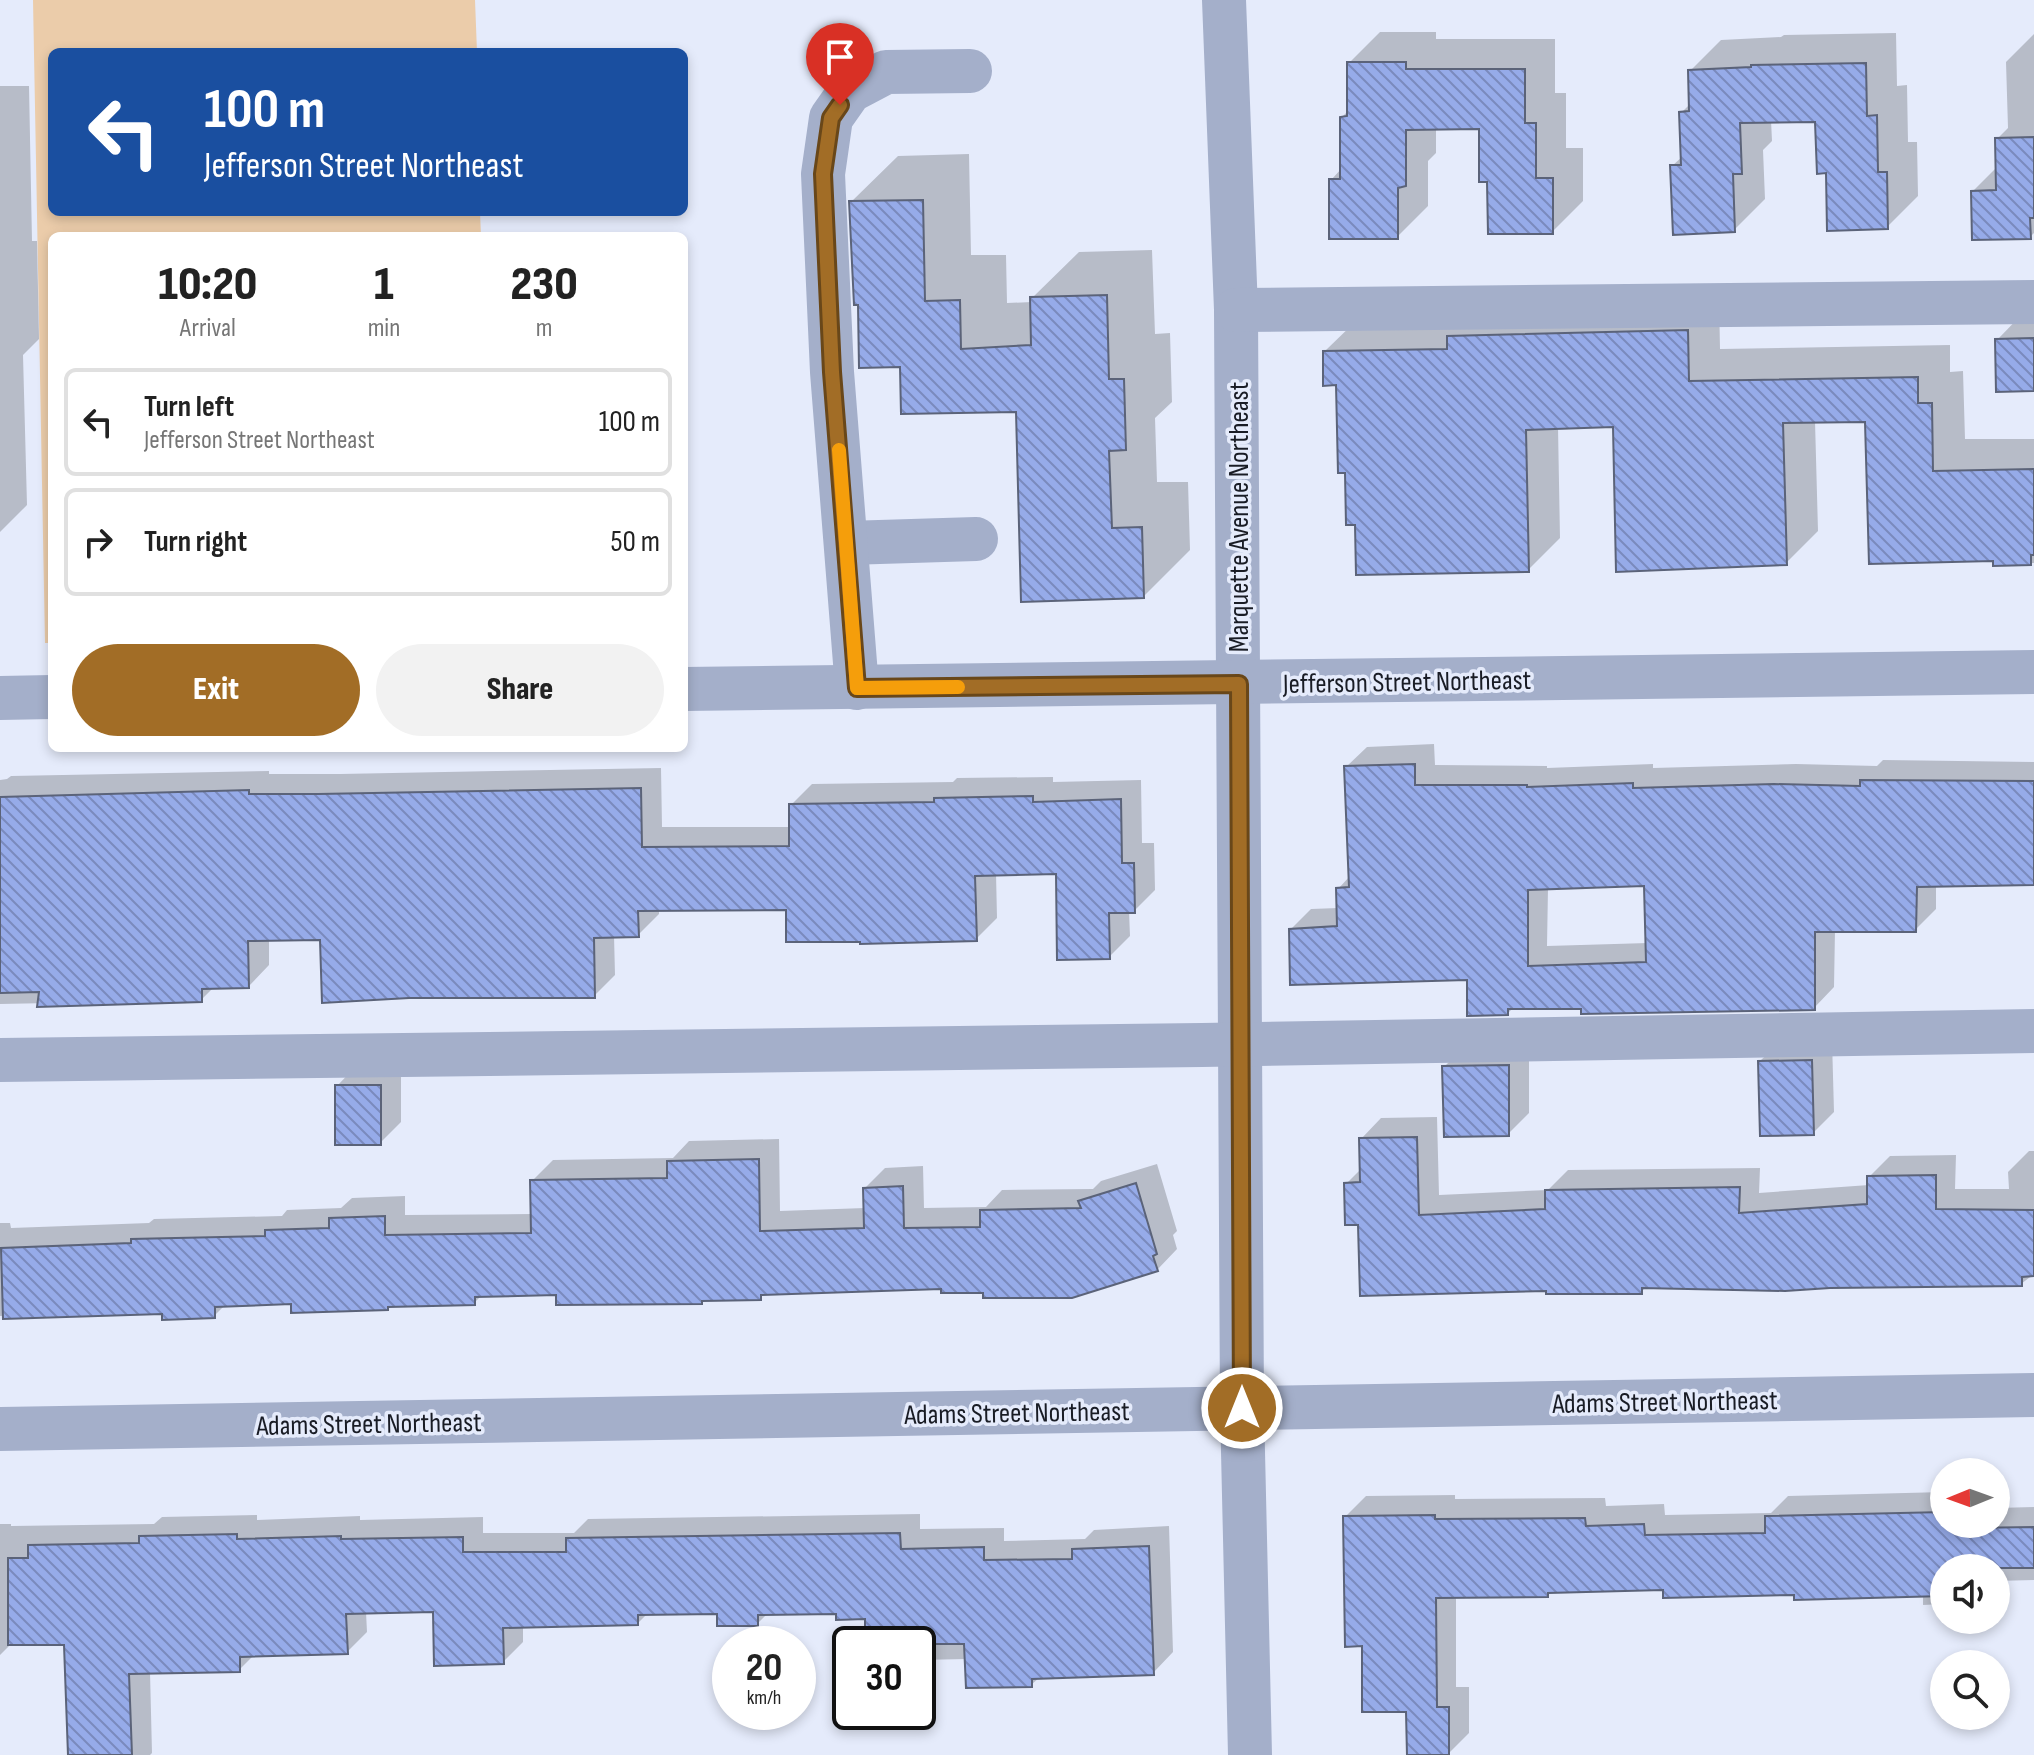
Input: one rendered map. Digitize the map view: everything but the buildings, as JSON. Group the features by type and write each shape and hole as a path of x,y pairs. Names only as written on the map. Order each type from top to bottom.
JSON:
{"street":[{"name":"Marquette Avenue Northeast","path":"1224,0 1236,310 1242,1408 1250,1755"},
{"path":"857,688 832,372 823,174 831,118 850,91 886,72 970,71"},
{"path":"1236,310 2034,302"},
{"path":"847,543 976,539"},
{"name":"Jefferson Street Northeast","path":"688,689 2034,672"},
{"path":"0,698 48,697"},
{"path":"0,1060 2034,1031"},
{"name":"Adams Street Northeast","path":"0,1429 2034,1395"}],"shaded area":[{"path":"33,0 475,0 477,48 48,48 48,216 480,216 481,232 48,232 48,643 45,643"}],"slow traffic":[{"path":"839,450 857,688 958,687"}],"route":[{"path":"840,105 831,118 823,174 832,372 857,688 1239,684 1242,1408"}]}
